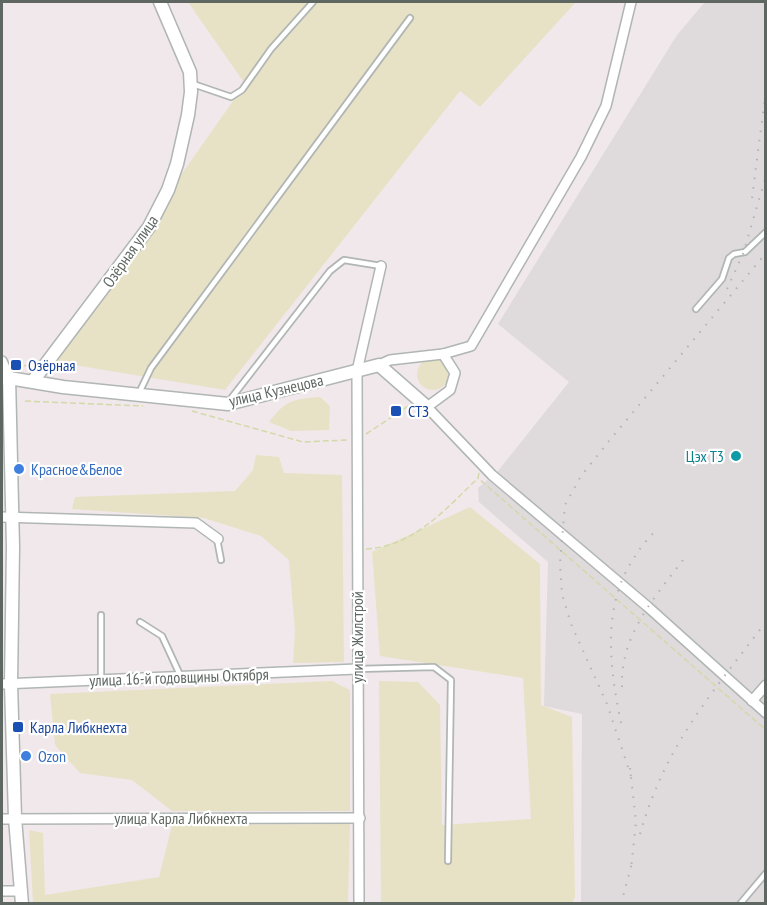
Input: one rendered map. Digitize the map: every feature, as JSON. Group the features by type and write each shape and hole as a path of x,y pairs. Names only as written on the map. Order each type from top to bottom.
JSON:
{"street":[{"name":"Озёрная улица","path":"33,381 149,227 162,204 177,164 188,115 190,72 160,2"},
{"path":"632,2 606,106 580,157 471,346 443,354 390,360 379,365 428,407 492,475 648,607 765,713"},
{"name":"улица Жилстрой","path":"359,903 357,371 381,266"},
{"path":"428,407 450,390 455,374 443,354"},
{"path":"2,361 5,377 7,517 6,684 22,897 2,891"},
{"name":"улица Кузнецова","path":"5,377 63,387 139,393 228,404 379,365"},
{"name":"улица 16-й годовщины Октября","path":"6,684 357,669"},
{"path":"752,701 765,685"},
{"name":"улица Карла Либкнехта","path":"2,819 360,818"}],"lane":[{"path":"191,83 231,97 242,90 272,49 313,2"},
{"path":"139,393 151,368 410,18"},
{"path":"696,309 722,279 729,258 734,254 745,252 765,232"},
{"path":"228,404 232,394 330,272 344,260 381,266"},
{"path":"7,517 196,523 218,539 220,560"},
{"path":"101,615 101,680"},
{"path":"140,622 162,636 182,676"},
{"path":"357,669 434,667 452,680 448,861"},
{"path":"740,903 765,873"}],"path":[{"path":"25,401 147,406"},
{"path":"192,411 303,442 357,440 412,403"},
{"path":"357,550 374,549 402,540 439,518 478,478 479,470"},
{"path":"478,478 765,730"}],"shaded area":[{"path":"188,2 576,2 480,107 460,91 225,390 50,361 245,84"},
{"path":"705,2 765,2 765,903 581,903 582,714 544,706 548,562 479,502 478,488 498,471 569,382 498,324 677,35"},
{"path":"433,358 444,363 449,374 444,385 433,390 422,385 417,374 422,363"},
{"path":"320,397 330,406 329,430 291,431 269,422 280,409 291,402"},
{"path":"256,455 279,457 284,473 342,475 344,662 293,663 295,631 289,560 261,536 204,518 72,509 75,497 235,491 253,470"},
{"path":"470,507 540,564 541,705 572,717 575,897 572,903 381,903 379,681 418,682 440,705 442,825 531,819 523,678 380,656 372,552"},
{"path":"332,681 350,690 350,811 172,811 132,780 80,773 55,745 50,694"},
{"path":"350,824 348,903 33,903 29,830 43,833 45,895 159,877 172,825"}],"railway":[{"path":"752,198 766,90"},
{"path":"727,289 743,254 766,176"},
{"path":"631,776 607,704 571,624 562,594 560,563 565,505 581,476 766,253"},
{"path":"621,723 612,660 612,617 616,597 624,577 639,550 657,529"},
{"path":"622,687 623,668 633,633 652,601 686,556"},
{"path":"640,834 651,802 676,747 708,698 765,623"},
{"path":"630,768 636,822 631,869"},
{"path":"621,904 632,863"}],"place":[{"name":"Озёрная","path":"16,365"},
{"name":"СТЗ","path":"396,411"},
{"name":"Цэх Т3","path":"736,456"},
{"name":"Красное&Белое","path":"19,469"},
{"name":"Карла Либкнехта","path":"18,727"},
{"name":"Ozon","path":"26,756"}]}
